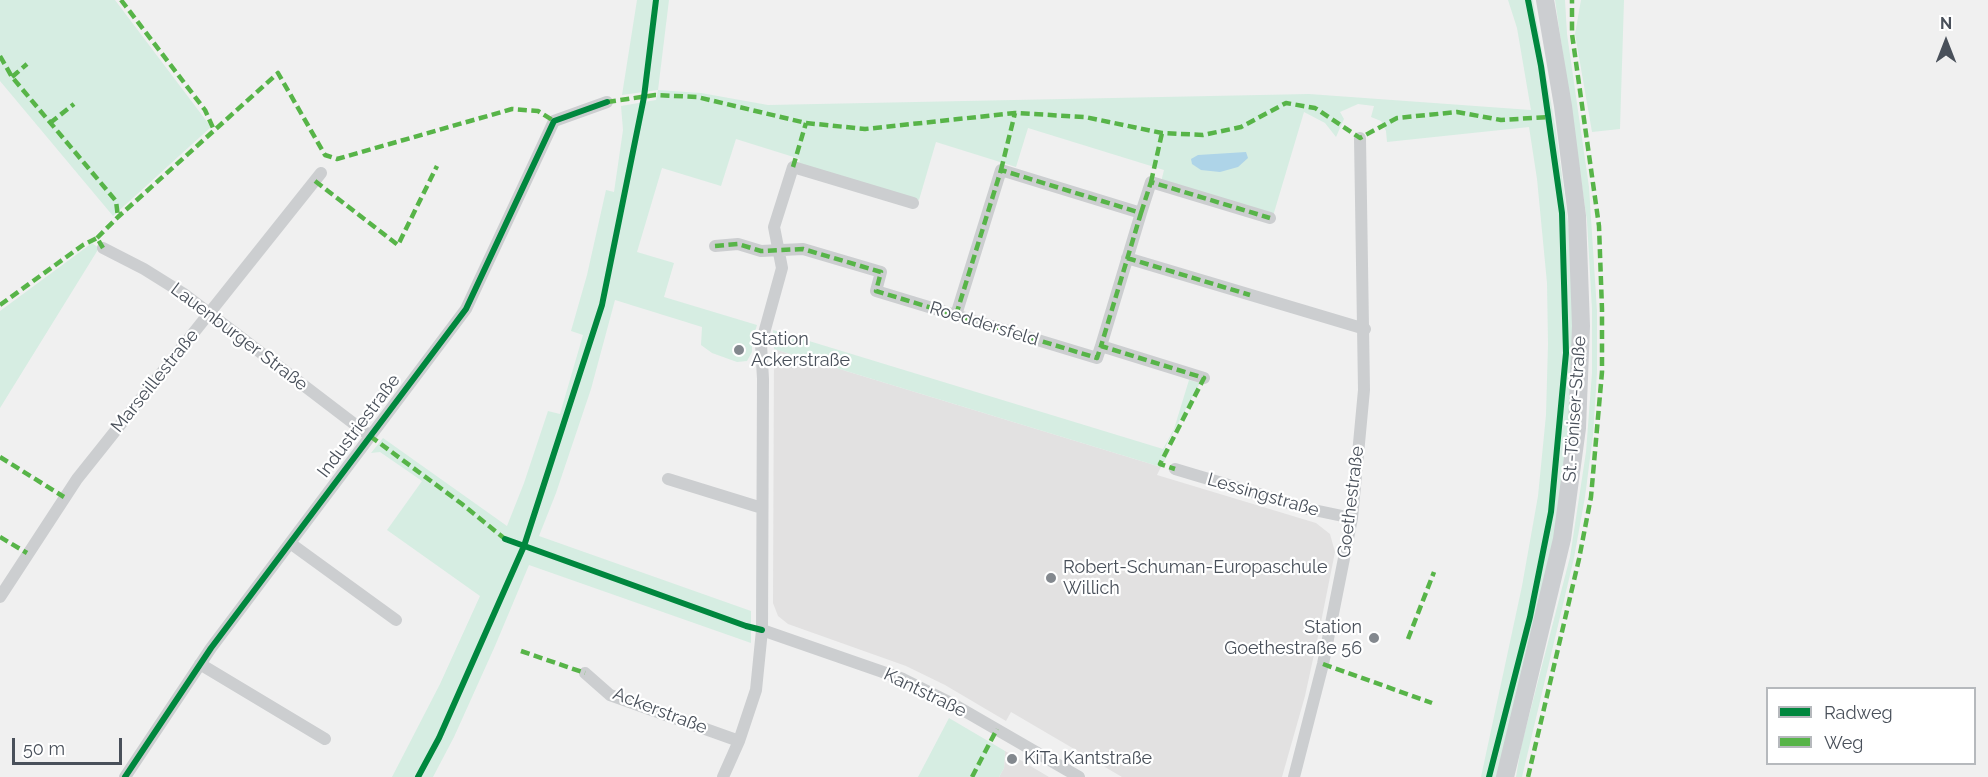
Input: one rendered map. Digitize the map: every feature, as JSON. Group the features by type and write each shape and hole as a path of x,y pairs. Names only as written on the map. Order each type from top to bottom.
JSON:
{"main road":[{"name":"St.-Töniser-Straße","path":"1504,777 1562,539 1577,428 1581,326 1577,216 1563,106 1545,0"}],"street":[{"name":"Industriestraße","path":"124,777 200,664 466,309 554,121 607,102"},
{"name":"Goethestraße","path":"1294,777 1323,664 1352,518 1365,390 1360,138"},
{"path":"723,777 739,741 756,690 762,630 761,344 782,268 774,226 793,167 913,203"},
{"path":"956,315 1001,170 1141,213"},
{"name":"Marseillestraße","path":"0,597 77,479 321,173"},
{"path":"1204,378 1101,346 1150,182 1270,219"},
{"name":"Roeddersfeld","path":"715,246 738,244 761,251 803,249 881,272 876,291 1097,358 1101,346"},
{"name":"Lauenburger Straße","path":"103,248 157,277 210,313 370,436"},
{"path":"1127,258 1365,329"},
{"name":"Lessingstraße","path":"1175,469 1309,509 1352,518"},
{"path":"668,479 762,508"},
{"path":"290,543 396,620"},
{"name":"Kantstraße","path":"762,630 903,679 951,703 1079,777"},
{"path":"200,664 325,739"},
{"name":"Ackerstraße","path":"585,673 610,695 739,741"}],"shaded area":[{"name":"Robert-Schuman-Europaschule Willich","path":"774,349 1161,467 1157,475 1316,523 1330,534 1335,552 1305,696 1282,777 1122,777 1011,712 1006,721 945,685 906,666 788,624 778,616 773,603"},
{"name":"KiTa Kantstraße","path":"1005,751 1049,777 999,777 1004,768"}],"green space":[{"path":"0,0 115,0 211,127 113,216 0,81"},
{"path":"637,0 669,0 658,90 622,95"},
{"path":"1508,0 1533,0 1556,131 1573,260 1573,406 1563,500 1500,777 1481,777 1522,586 1538,496 1546,415 1547,283 1537,179 1529,127 1387,142 1386,131 1381,121 1371,117 1374,106 1358,104 1340,112 1344,119 1336,137 1325,123 1304,112 1273,216 1161,182 1164,170 1028,128 1016,167 936,142 919,200 799,164 800,159 736,139 721,186 662,168 637,252 674,263 664,297 757,325 752,342 752,352 747,361 737,362 712,353 701,345 702,327 615,300 591,389 539,536 751,611 751,643 529,565 454,737 433,777 392,777 440,684 480,596 387,530 422,481 380,452 371,453 383,438 507,526 548,411 560,414 583,335 571,331 587,275 606,190 614,192 623,130 621,106 656,100 658,90 701,93 768,105 1309,94 1531,110 1517,28"},
{"path":"1555,0 1565,0 1567,34 1589,187 1597,311 1597,373 1593,435 1574,558 1522,777 1516,777 1521,747 1570,557 1586,452 1592,373 1592,309 1587,221"},
{"path":"1581,0 1624,0 1620,129 1592,132 1575,34"},
{"path":"92,243 99,248 0,408 0,311"},
{"path":"773,330 1163,449 1174,429 1189,380 1200,383 1164,449 1170,451 1161,467 774,349"},
{"path":"949,718 1005,751 1004,768 999,777 918,777"}],"water":[{"path":"1246,152 1248,158 1238,167 1220,172 1201,170 1192,164 1191,159 1198,155"}],"marked path":[{"path":"121,0 205,110 214,130"},
{"path":"1528,777 1579,559 1591,497 1602,372 1599,226 1572,34 1572,0"},
{"path":"0,56 12,77 116,201 118,217"},
{"path":"12,77 27,64"},
{"path":"97,238 278,73 325,155 337,159 512,109 538,111 554,121"},
{"path":"607,102 655,95 697,97 806,123 865,129 1015,113 1085,117 1162,133 1203,135 1241,127 1286,103 1315,108 1360,138 1397,118 1457,112 1501,120 1548,117"},
{"path":"50,123 74,104"},
{"path":"1001,170 1015,113"},
{"path":"793,167 806,123"},
{"path":"1151,182 1162,133"},
{"path":"315,181 398,245 437,166"},
{"path":"956,315 1001,170 1141,213 1101,346"},
{"path":"1141,213 1151,182 1270,218"},
{"path":"0,305 83,245 97,238 103,248"},
{"path":"715,246 738,244 761,251 803,249 881,272 876,291 1097,358 1101,346 1204,378 1160,464 1175,469"},
{"path":"1127,258 1250,295"},
{"path":"370,436 510,541"},
{"path":"0,457 64,497"},
{"path":"0,537 27,553"},
{"path":"1408,639 1434,572"},
{"path":"521,651 585,673"},
{"path":"1323,664 1432,703"},
{"path":"972,777 997,729"}],"cycle path":[{"path":"418,777 439,738 524,546 602,305 644,97 656,0"},
{"path":"1489,777 1530,617 1551,512 1566,353 1562,213 1541,66 1528,0"},
{"path":"125,777 211,648 466,309 554,121 607,102"},
{"path":"505,539 762,630"}],"place":[{"name":"Station Ackerstraße","path":"739,350"},
{"name":"Robert-Schuman-Europaschule Willich","path":"1051,578"},
{"name":"Station Goethestraße 56","path":"1374,638"},
{"name":"KiTa Kantstraße","path":"1012,759"}]}
